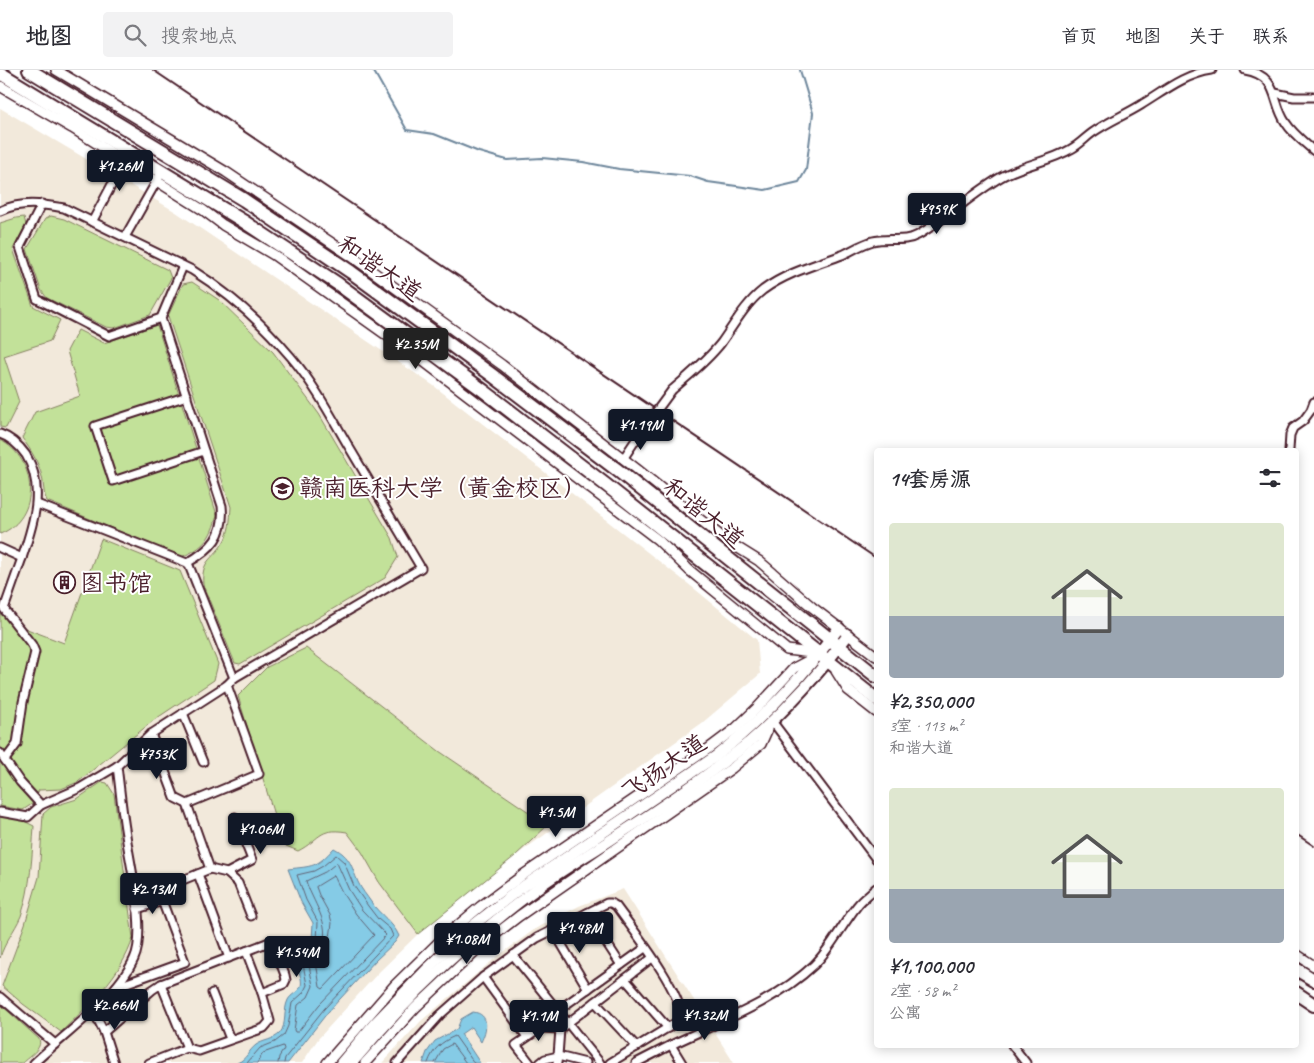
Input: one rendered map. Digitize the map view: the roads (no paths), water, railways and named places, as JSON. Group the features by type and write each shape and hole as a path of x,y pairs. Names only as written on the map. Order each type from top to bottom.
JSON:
{"highway":[{"name":"和谐大道","path":"30,70 244,200 352,272 616,469 874,674"},
{"name":"和谐大道","path":"0,73 126,156 160,177 243,221 338,284 484,391 874,696"},
{"path":"1299,971 1314,980"},
{"path":"1299,995 1314,1006"}],"main road":[{"name":"飞扬大道","path":"352,1063 380,1028 448,960 476,935 540,886 613,839 720,764 772,721 835,643 840,628"},
{"name":"飞扬大道","path":"835,643 848,635"},
{"name":"飞扬大道","path":"341,1063 374,1024 471,927 518,890 716,756 743,735 824,657"}],"street":[{"path":"56,70 226,172 298,220 502,365 727,541 759,561 812,607 874,654"},
{"path":"623,459 640,432 672,390 700,366 756,296 782,278 871,242 884,238 900,240 916,236 986,186 1004,176 1060,155 1073,148 1091,133 1142,105 1181,80 1212,70"},
{"path":"1246,70 1268,81 1275,93 1279,110 1286,124 1314,151"},
{"path":"0,86 126,156 92,222"},
{"path":"1275,93 1294,97 1314,98"},
{"path":"125,237 160,177 223,226 274,256 423,361 658,540 689,570 787,650 794,668"},
{"path":"0,211 24,204 42,204 64,208 212,282 268,332 293,359 327,409 421,568 234,678 227,685 151,734 117,766 80,788 41,806 28,817 0,812"},
{"path":"42,204 20,248 37,299 109,336 161,318"},
{"path":"183,266 161,318 222,506 222,526 215,541 207,551 188,563"},
{"path":"186,396 95,426 113,480 204,451"},
{"path":"1290,448 1292,428 1303,421 1314,402"},
{"path":"0,434 20,446 29,461 37,486 37,504 30,534 2,608 27,638 35,652 23,702 17,744 5,760"},
{"path":"37,504 188,563 234,678"},
{"path":"0,548 22,558"},
{"path":"787,650 824,657 848,690 874,710"},
{"path":"327,1063 395,985 445,936 481,906 708,749 729,733 776,689 794,668 824,657"},
{"path":"187,804 259,774 227,685"},
{"path":"183,713 203,762"},
{"path":"365,1063 415,1008 478,948 519,916 732,768 761,744 772,721 874,856"},
{"path":"151,734 175,798 187,804 210,869"},
{"path":"0,753 20,782 41,806"},
{"path":"34,1063 116,987 135,958 139,937 137,909 117,766"},
{"path":"227,873 252,860 235,817"},
{"path":"524,875 556,865"},
{"path":"116,987 185,962 158,890 210,869 227,873 238,882 250,916"},
{"path":"198,874 229,958"},
{"path":"519,916 540,886"},
{"path":"636,1063 731,1017 769,997 790,983 814,964 831,944 858,904 874,890"},
{"path":"137,909 163,901"},
{"path":"397,1063 440,1015 483,977 537,938 607,903 611,903 616,906 669,984 682,1009 682,1019 610,1063"},
{"path":"471,927 481,906"},
{"path":"587,913 621,965"},
{"path":"553,930 588,989"},
{"path":"104,1032 161,984 272,941 286,980 284,984 262,993"},
{"path":"448,960 478,948"},
{"path":"530,1063 516,1045 540,1028 550,1016 645,948"},
{"path":"148,1063 187,1048 199,1052 264,1028 270,1021 262,993 246,951"},
{"path":"513,955 600,1063"},
{"path":"1299,956 1314,966"},
{"path":"540,1028 560,1029 652,958"},
{"path":"395,985 428,968"},
{"path":"483,977 527,1037"},
{"path":"625,979 668,1028"},
{"path":"161,984 187,1048"},
{"path":"212,992 230,1040"},
{"path":"0,997 55,1044"},
{"path":"1299,998 1314,1006"},
{"path":"595,1002 637,1047"},
{"path":"93,1010 104,1032 114,1063"},
{"path":"557,1059 560,1029"},
{"path":"671,1045 682,1063"},
{"path":"1014,1048 1026,1063"},
{"path":"540,1063 545,1059 586,1063"}],"water":[{"path":"334,848 347,858 362,890 399,936 328,1012 288,1063 237,1063 256,1045 280,1033 284,1025 288,1000 301,986 297,960 302,950 312,939 313,923 301,902 288,869 314,865"},
{"path":"473,1012 478,1013 485,1019 486,1028 481,1042 471,1027 461,1034 480,1063 423,1063 427,1052 435,1041 457,1029 461,1019"}],"waterway":[{"path":"373,70 407,130 434,134 479,152 507,160 542,158 583,162 619,169 690,176 708,182 765,190 799,182 806,170 813,113 800,70"}],"railway":[{"path":"153,70 874,557"},
{"path":"1299,836 1314,846"}],"place":[{"name":"赣南医科大学（黄金校区）","path":"283,488"},
{"name":"图书馆","path":"64,583"}]}
